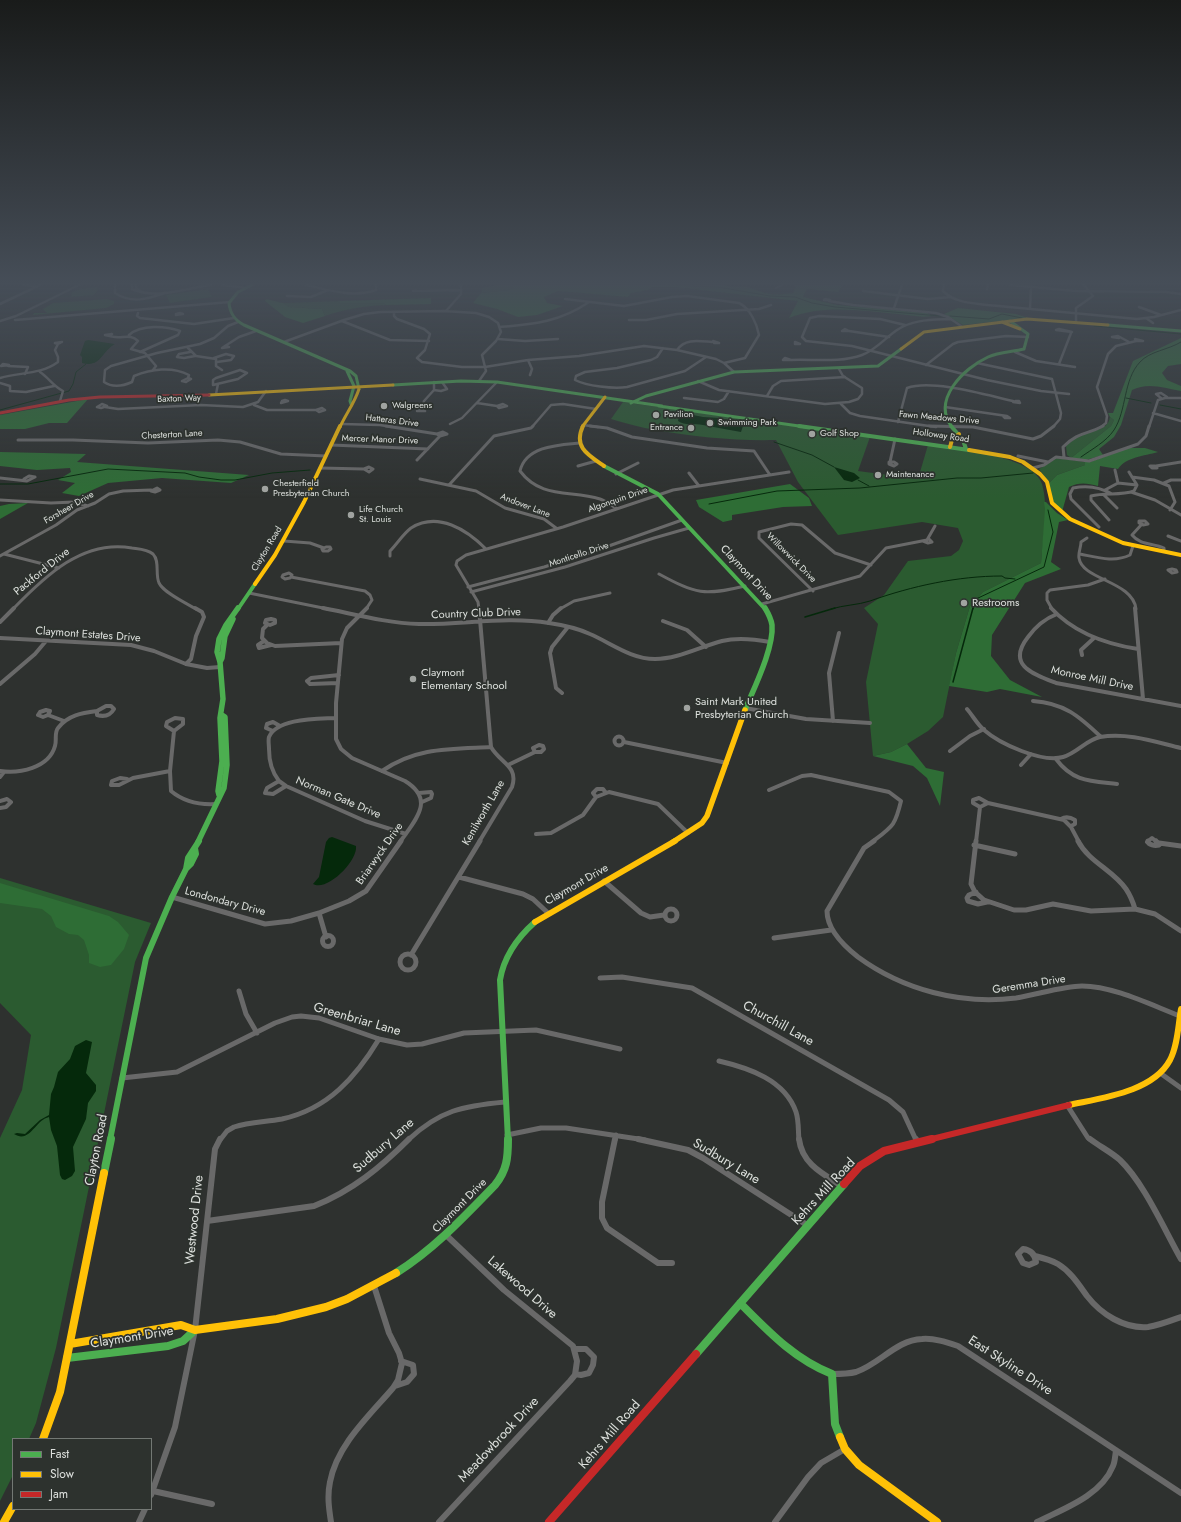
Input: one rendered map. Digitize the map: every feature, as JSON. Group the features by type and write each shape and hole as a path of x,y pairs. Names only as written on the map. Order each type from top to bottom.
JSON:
{"main road":[{"name":"Clayton Road","path":"318,356 333,362 347,371 352,372 356,377 355,388 350,401 352,404"},
{"path":"0,413 60,401 100,397 158,397 341,387 355,388 396,384 434,386 478,381 497,382 632,402 646,396 734,372 839,369 878,366 893,356"},
{"path":"966,449 967,443 964,438 947,420 944,412 945,407 950,389 977,363 991,356"},
{"name":"Clayton Road","path":"43,1438 60,1392 146,958 172,897 186,869 191,864 196,854 195,848 219,795 224,788 227,765 225,717 222,715 220,665 225,636 231,621 243,604 243,601 272,561 284,541 331,445 355,401 357,396 355,388 347,371"},
{"path":"341,387 349,384 348,380 351,377"},
{"path":"316,389 355,388 396,384"},
{"path":"357,396 369,387"},
{"path":"558,391 626,398 664,391"},
{"path":"646,396 643,399 647,404"},
{"path":"579,444 578,436 583,425 604,398"},
{"name":"Holloway Road","path":"632,402 662,406"},
{"name":"Holloway Road","path":"632,402 966,449 1010,457 1033,468 1047,482 1050,499 1058,510 1070,519 1117,541 1133,546 1181,555"},
{"path":"950,447 952,440 959,434"},
{"name":"Claymont Drive","path":"70,1344 181,1325 195,1330 277,1319 346,1299 374,1286 417,1260 446,1235 495,1185 501,1177 508,1158 504,1031 500,983 504,964 510,950 523,932 548,913 688,833 706,819 770,642 773,631 772,620 762,604 658,494 646,486 616,474 596,461 585,452 579,444"},
{"name":"Kehrs Mill Road","path":"549,1522 860,1166 884,1151 1126,1091 1144,1084 1166,1067 1174,1052 1181,1009"},
{"name":"East Skyline Drive","path":"740,1303 795,1355 817,1370 832,1374"},
{"name":"Claymont Drive","path":"67,1358 168,1346 183,1341 195,1330"},
{"path":"832,1374 835,1424 846,1448 859,1464 937,1522"},
{"path":"4,1522 12,1508"}],"street":[{"path":"0,378 48,370 58,362 58,356"},
{"path":"147,356 109,367 105,370 104,382 110,386 126,385 132,382 134,376 153,370 184,372 189,375 188,378"},
{"path":"147,356 156,366 153,370"},
{"path":"177,356 184,358 195,356"},
{"path":"195,356 214,358 220,356"},
{"path":"217,362 231,360 234,356"},
{"path":"419,356 417,358 419,361 462,367 485,367 528,360 579,356"},
{"path":"478,381 486,371 482,356"},
{"path":"658,356 651,360 617,368 581,373 576,376 575,380 584,383 624,388 685,371 706,356"},
{"path":"706,356 724,363 734,372"},
{"path":"724,363 745,358 746,356"},
{"path":"791,360 852,358 860,356"},
{"path":"893,356 963,375 1031,390 1069,394"},
{"path":"926,365 938,356"},
{"path":"1022,356 1028,359 1075,367"},
{"path":"1059,364 1062,356"},
{"path":"1064,457 1063,447 1072,438 1101,428 1106,424 1107,416 1097,388 1107,356"},
{"path":"214,358 217,362 216,366 222,370"},
{"path":"528,360 532,370 530,374"},
{"name":"Fawn Meadows Drive","path":"841,404 853,414 898,422 940,427 973,427 1016,437 1038,439 1061,418 1056,392 1050,378 977,363"},
{"path":"8,366 28,367 25,374"},
{"path":"698,381 713,389 825,404 841,404 856,400 863,392 862,388 845,377 839,369"},
{"path":"240,370 247,373 245,376 218,384 213,384 213,380 221,375 240,370"},
{"path":"40,372 49,378 54,386 63,391 60,401"},
{"path":"767,396 773,386 781,381 845,377"},
{"path":"918,381 921,384"},
{"path":"450,424 462,418 497,382"},
{"path":"0,383 10,386 10,391 16,392 30,392 54,386"},
{"path":"898,422 907,388 913,383 1014,402"},
{"path":"216,394 218,384"},
{"path":"422,409 424,400 434,386 445,391 447,389 443,384"},
{"path":"254,405 266,391"},
{"path":"684,398 718,402 724,399 729,391"},
{"path":"1161,398 1156,394 1161,393 1168,397"},
{"path":"1033,468 1048,462 1053,458 1064,457 1089,461 1138,444 1146,436 1157,401 1161,398 1168,397 1181,398"},
{"path":"276,410 281,403"},
{"path":"477,403 497,406"},
{"path":"450,485 494,436 532,427 551,405 563,404 596,409"},
{"name":"Baxton Way","path":"105,407 118,408 201,405 243,407 254,405 267,410 316,410"},
{"path":"945,407 1003,416"},
{"path":"1153,413 1181,421"},
{"name":"Hatteras Drive","path":"342,424 380,425 438,435 428,449"},
{"path":"583,425 607,428 632,437 707,448 754,452 758,456 762,466 770,475"},
{"path":"890,462 895,439"},
{"name":"Chesterton Lane","path":"18,440 74,440 148,443 218,440 240,442 276,454 326,456"},
{"path":"579,444 557,446 532,454 522,462 520,471 530,482 539,488 554,492 600,499 616,508"},
{"name":"Mercer Manor Drive","path":"331,445 428,449"},
{"path":"417,460 428,449"},
{"path":"1018,456 1048,462"},
{"path":"578,466 596,461"},
{"path":"1156,466 1181,462"},
{"path":"616,474 638,463"},
{"path":"320,468 364,469"},
{"path":"1115,470 1118,483"},
{"name":"Algonquin Drive","path":"468,587 456,565 457,561 462,557 594,517 658,494 789,472"},
{"path":"1129,472 1137,485"},
{"path":"689,473 699,486"},
{"path":"1132,477 1164,483 1171,489 1175,501 1170,510"},
{"path":"0,478 24,480"},
{"name":"Andover Lane","path":"420,479 476,491 505,508 544,519 556,528"},
{"path":"1164,483 1171,480 1181,480"},
{"path":"1104,490 1118,483 1137,485"},
{"path":"1131,492 1135,490 1137,485"},
{"path":"1098,527 1071,499 1070,494 1073,488 1079,486 1104,490 1112,494"},
{"name":"Forsheer Drive","path":"0,556 25,540 56,524 77,510 88,506 106,495 118,491 151,490"},
{"path":"1109,520 1091,500 1093,495 1131,492 1155,500 1181,515"},
{"path":"1104,495 1117,508"},
{"path":"0,500 5,502 82,502 88,506"},
{"path":"1175,501 1181,502"},
{"name":"Monticello Drive","path":"468,587 589,553 682,520"},
{"path":"390,556 390,551 410,530 419,525 431,522 460,527 486,549"},
{"name":"Willowwick Drive","path":"813,590 758,536 761,530 791,524 802,525 835,554 870,565"},
{"path":"1142,524 1132,535 1134,538 1152,545 1160,546 1164,548 1164,551"},
{"path":"762,604 860,576 881,551 898,544 923,541 929,538 935,526"},
{"name":"Monticello Drive","path":"471,592 552,571 601,556 653,537 689,528"},
{"path":"1168,536 1181,541"},
{"path":"1087,538 1082,542 1079,558 1084,567 1126,591 1134,599 1143,699"},
{"path":"284,541 320,545 324,548"},
{"name":"Packford Drive","path":"0,622 31,590 78,555 99,548 122,546 153,554 157,560 157,580 163,589 202,612 204,617 196,636 191,659 186,664"},
{"path":"1080,554 1102,558 1122,558 1130,555 1133,546"},
{"path":"4,554 59,568"},
{"path":"659,574 693,591 702,593 717,593 745,586"},
{"name":"Briarwyck Drive","path":"291,577 365,592 370,595 372,600 344,634 341,643 336,718 336,738 338,746 357,760 409,783 419,793 430,792 433,795 428,800 422,802 418,815 366,891 349,901 319,913"},
{"path":"1105,579 1088,585 1055,589 1047,593 1046,600 1048,605 1057,614 1082,632 1094,638 1112,644 1138,649"},
{"path":"382,771 401,759 417,754 441,750 491,747 478,602 468,587"},
{"name":"Country Club Drive","path":"249,593 360,615 419,624 510,620 548,623 590,634 626,652 643,658 667,658 735,638 770,642"},
{"path":"548,623 557,609 564,605 610,594"},
{"name":"Monroe Mill Drive","path":"1057,614 1039,623 1022,646 1019,652 1020,656 1029,670 1042,678 1056,683 1181,706"},
{"path":"663,621 691,632 706,646"},
{"path":"267,625 263,629 262,638 271,645 280,647 341,643"},
{"path":"562,694 556,688 550,653 552,647 568,627"},
{"path":"833,721 829,672 839,633"},
{"name":"Claymont Estates Drive","path":"0,638 138,646 186,664 207,668 220,665"},
{"path":"1082,655 1081,650 1094,638"},
{"path":"0,684 31,657 46,641"},
{"path":"264,641 258,645 259,648 271,645"},
{"path":"338,683 310,684 307,681 313,678 339,676"},
{"path":"1033,701 1046,701 1060,705 1077,715 1101,737"},
{"path":"745,708 794,718 870,723"},
{"path":"967,709 984,730 996,738 1043,758 1056,759 1092,740 1101,737 1113,736 1126,737 1181,748"},
{"path":"0,777 2,771 29,769 49,756 56,745 57,729 64,720 79,713 97,710"},
{"path":"48,715 64,720"},
{"path":"174,731 166,726 166,722 175,718 183,719 183,724 174,731 170,771 171,791 179,798 200,804 216,804"},
{"path":"286,786 273,794 269,795 265,793 267,788 279,781 269,760 268,741 273,731 280,726 298,721 336,718"},
{"path":"273,731 266,728 267,724 272,722 280,726"},
{"path":"950,751 970,736 984,730"},
{"path":"624,742 727,763"},
{"name":"Kenilworth Lane","path":"411,955 513,783 513,771 491,747"},
{"path":"508,765 535,752"},
{"path":"1021,765 1031,754"},
{"path":"1056,759 1064,770 1076,778 1117,784"},
{"path":"127,780 170,771"},
{"path":"769,790 802,776 811,775 889,792 896,796 900,801 896,821 889,829 864,848 830,905 827,915 831,930 774,938"},
{"name":"Norman Gate Drive","path":"279,781 286,786 365,821 406,834"},
{"path":"419,793 422,802"},
{"path":"536,834 551,833 583,815 588,811 596,797 606,793 654,802 658,804 688,833"},
{"path":"0,801 7,799 10,802 6,807 0,808"},
{"path":"1135,909 1126,888 1118,879 1085,852 1071,826 1061,819 996,804 984,805 974,845 971,884 976,892 987,902 1020,911 1054,904 1091,911 1135,909 1155,914 1181,931"},
{"path":"1159,843 1181,846"},
{"path":"974,845 1015,854"},
{"path":"459,876 523,894 533,899 548,913"},
{"path":"604,881 641,913 650,917 664,915"},
{"path":"976,892 969,895 967,898 968,901 978,904 987,902"},
{"name":"Londondary Drive","path":"172,897 265,924 291,922 319,913"},
{"path":"319,913 326,937"},
{"name":"Geremma Drive","path":"831,930 846,948 863,962 887,974 933,993 988,1001 1015,999 1073,987 1090,986 1109,990 1180,1016"},
{"name":"Churchill Lane","path":"600,978 622,977 692,988 889,1100 903,1112 917,1142"},
{"path":"239,991 246,1014 257,1033"},
{"name":"Greenbriar Lane","path":"122,1078 177,1072 284,1020 301,1016 319,1018 379,1039 407,1045 414,1045 455,1035 536,1030 620,1049"},
{"name":"Westwood Drive","path":"152,1493 175,1427 195,1330 215,1150 222,1135 228,1130 240,1125 285,1119 317,1106 336,1093 351,1080 365,1062 379,1039"},
{"path":"719,1061 739,1065 778,1085 784,1091 795,1107 798,1122 799,1144 808,1161 816,1169 842,1186"},
{"path":"1160,1073 1181,1088"},
{"name":"Sudbury Lane","path":"207,1220 314,1206 345,1192 373,1173 418,1130 438,1117 446,1113 471,1106 506,1102"},
{"path":"1067,1105 1088,1138 1118,1159 1129,1170 1142,1189 1181,1259"},
{"name":"Sudbury Lane","path":"507,1134 554,1127 651,1141 688,1150 703,1158 807,1225"},
{"path":"616,1135 602,1202 602,1218 607,1228 658,1263 672,1263"},
{"name":"Lakewood Drive","path":"446,1235 504,1290 573,1346 577,1361 575,1374"},
{"path":"1035,1256 1051,1260 1061,1266 1076,1280 1093,1303 1103,1312 1123,1323 1142,1327 1154,1326 1181,1316"},
{"path":"331,1522 329,1498 330,1482 337,1459 349,1439 395,1386 398,1380 401,1361 389,1333 374,1286"},
{"name":"East Skyline Drive","path":"832,1374 850,1374 865,1369 910,1340 934,1339 958,1346 1181,1493"},
{"path":"574,1350 586,1349 594,1357 594,1365 590,1373 582,1375 575,1374"},
{"path":"395,1386 408,1382 413,1377 415,1370 413,1365 401,1361"},
{"name":"Meadowbrook Drive","path":"439,1522 575,1374"},
{"path":"774,1522 808,1477 821,1463 846,1448"},
{"path":"1037,1522 1083,1499 1100,1486 1112,1466 1116,1451"},
{"path":"152,1493 212,1504"},
{"path":"139,1522 145,1510"}],"shaded area":[{"path":"81,356 102,356 97,361 88,364 82,363"},
{"path":"1143,356 1181,356 1181,364 1168,366 1162,373 1167,380 1181,386 1181,391 1150,386 1144,386 1132,390 1121,425 1114,437 1099,449 1103,455 1086,460 1071,458 1111,426 1114,420 1108,413 1113,413 1133,361"},
{"path":"88,399 67,423 49,423 25,429 0,429 0,415"},
{"path":"623,402 870,437 858,471 918,479 928,445 992,455 1024,466 1036,474 1042,484 1045,503 1045,524 1041,563 983,592 970,606 956,653 943,717 928,731 907,744 891,752 873,756 866,682 878,624 864,608 884,595 908,561 951,556 959,550 963,541 958,528 922,522 838,535 798,482 776,440 731,439 686,435 645,428 611,419"},
{"name":"Swimming Park","path":"688,414 735,421 739,423 736,425 743,426 741,432 700,424 681,423 678,421 679,416"},
{"path":"1110,417 1114,420 1111,426 1071,458 1067,455 1066,446 1083,434 1102,428 1109,422"},
{"path":"1128,448 1145,448 1158,452 1130,459 1118,469 1100,466 1098,486 1090,484 1076,484 1069,487 1062,512 1052,501 1049,483 1057,475 1085,465 1085,462 1090,462"},
{"path":"0,452 86,454 77,462 249,475 231,483 162,478 108,483 79,496 62,493 75,483 58,480 71,472 70,468 37,470 0,466"},
{"path":"1057,458 1085,462 1085,465 1057,475 1049,483 1039,469"},
{"path":"834,467 854,473 860,478 852,482 844,480"},
{"path":"790,484 809,498 812,506 783,507 732,515 732,520 723,522 699,507 696,500"},
{"path":"1044,502 1068,520 1059,522 1051,562 1061,569 1025,583 992,635 991,656 1010,680 1042,697 1000,689 987,692 949,686 956,653 970,606 983,592 1041,563 1045,509"},
{"path":"28,503 0,519 0,506"},
{"path":"907,744 926,768 944,772 940,806 927,778 913,766 873,756 891,752"},
{"path":"332,837 356,846 355,852 347,867 340,874 326,884 313,884 319,877 326,842"},
{"path":"0,878 151,923 135,962 56,1348 36,1423 29,1438 12,1438 12,1477 0,1501 0,1138 22,1090 31,1035 0,1003"},
{"path":"0,883 109,916 118,922 129,935 124,949 111,965 100,967 89,963 89,955 84,940 78,935 69,934 56,927 51,916 42,909 0,903"},
{"path":"86,1040 92,1042 86,1073 96,1085 96,1091 88,1103 86,1119 73,1147 75,1171 72,1176 65,1180 62,1179 60,1175 57,1146 51,1130 49,1117 40,1122 24,1136 14,1134 25,1134 40,1120 49,1115 51,1094 58,1072 70,1059 75,1046"}],"waterway":[{"path":"1081,457 1103,442 1114,430 1121,413 1131,377 1140,362 1147,356"},
{"path":"0,410 69,391 73,384 76,372 86,364"},
{"path":"1126,398 1151,403"},
{"path":"1160,405 1181,409"},
{"path":"774,442 812,455 834,467"},
{"path":"0,484 28,484 108,469 185,473 199,477 221,480 235,480 272,473 310,470"},
{"path":"709,504 777,491 860,488 957,478 981,478 1033,473"},
{"path":"858,480 869,486"},
{"path":"973,609 976,599 1044,567 1053,532 1048,510"},
{"path":"833,609 865,602 919,586 952,580 985,576 1002,576 1005,578 1015,579"},
{"path":"953,682 973,608"},
{"path":"805,617 833,609"}],"traffic: fast":[{"path":"315,356 350,371 356,376 359,389"},
{"path":"631,403 646,396 734,372 878,366 891,356"},
{"path":"966,449 961,436 952,427 947,419 945,409 946,400 950,390 963,374 971,367 990,356"},
{"path":"347,371 354,386 350,401 351,404"},
{"path":"393,385 461,381 497,382 662,406"},
{"path":"659,406 969,450"},
{"path":"604,466 658,494 762,604 767,612 772,627 769,645 762,668 745,710"},
{"path":"219,795 218,791 222,761 220,718 223,699 220,662 217,652 219,639 226,625 255,584"},
{"path":"220,662 222,658 225,636 233,619"},
{"path":"186,869 188,858 195,848 224,788 227,765 225,717 222,715"},
{"path":"104,1173 146,958 172,897 186,869 191,864 196,854 195,848"},
{"path":"396,1273 417,1260 446,1235 501,1177 508,1158 505,1049 500,980 504,963 513,946 525,931 535,922"},
{"path":"696,1354 844,1184"},
{"path":"740,1303 782,1344 806,1362 818,1369 832,1374 835,1424 840,1437"},
{"path":"67,1358 168,1346 183,1341 195,1330"}],"traffic: slow":[{"path":"209,395 393,385"},
{"path":"255,584 286,536 351,404 356,398 359,389"},
{"path":"604,466 590,457 582,448 579,441 579,433 583,425 605,397"},
{"path":"950,447 952,440 959,434"},
{"path":"969,450 1010,457 1023,462 1040,474 1047,482 1052,503 1070,519 1123,543 1181,555"},
{"path":"535,922 688,833 702,823 707,816 745,710"},
{"path":"1069,1105 1125,1092 1152,1079 1162,1071 1170,1060 1176,1041 1181,1009"},
{"path":"43,1438 60,1392 104,1173"},
{"path":"70,1344 181,1325 195,1330 277,1319 326,1307 347,1299 396,1273"},
{"path":"840,1437 845,1449 859,1465 937,1522"},
{"path":"4,1522 12,1508"}],"traffic: jam":[{"path":"0,413 69,400 100,397 209,395"},
{"path":"844,1184 860,1166 884,1151 1069,1105"},
{"path":"549,1522 696,1354"}],"place":[{"name":"Walgreens","path":"384,406"},
{"name":"Pavilion","path":"656,415"},
{"name":"Swimming Park","path":"710,423"},
{"name":"Entrance","path":"691,428"},
{"name":"Golf Shop","path":"812,434"},
{"name":"Maintenance","path":"878,475"},
{"name":"Chesterfield Presbyterian Church","path":"265,489"},
{"name":"Life Church St. Louis","path":"351,515"},
{"name":"Restrooms","path":"964,603"},
{"name":"Claymont Elementary School","path":"413,679"},
{"name":"Saint Mark United Presbyterian Church","path":"687,708"}]}
